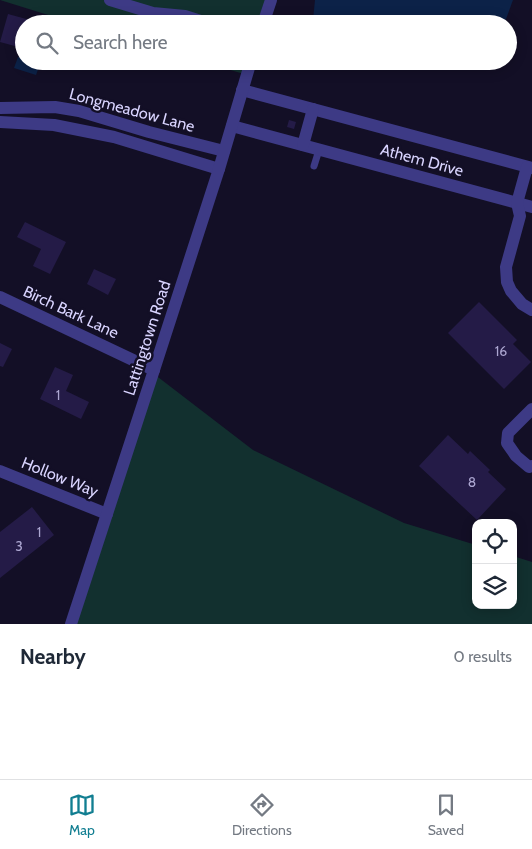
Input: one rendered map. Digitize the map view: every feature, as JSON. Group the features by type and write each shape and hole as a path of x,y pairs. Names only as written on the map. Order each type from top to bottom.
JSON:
{"street":[{"path":"110,0 154,13 175,15"},
{"path":"266,15 271,0"},
{"name":"Lattingtown Road","path":"71,624 219,169 249,70"},
{"name":"Athem Drive","path":"242,90 530,167"},
{"name":"Longmeadow Lane","path":"0,108 55,107 79,111 224,151"},
{"path":"303,145 313,109"},
{"name":"Longmeadow Lane","path":"0,122 54,125 114,137 219,169"},
{"name":"Athem Drive","path":"232,126 532,207"},
{"path":"530,167 517,203 520,216 506,267 510,291 522,304 532,310"},
{"name":"Birch Bark Lane","path":"0,297 154,370"},
{"path":"532,409 508,433 506,443 516,456 529,467 532,466"},
{"name":"Hollow Way","path":"0,471 107,514"}],"lane":[{"path":"314,166 319,150"}],"green space":[{"path":"0,0 270,0 266,15 48,15"},
{"path":"231,70 248,70 247,75"},
{"path":"154,374 253,450 404,523 472,544 472,609 517,609 517,557 532,562 532,624 75,624"}],"water":[{"path":"315,0 513,0 507,15 314,15"},
{"path":"20,70 38,70 36,75"}],"building":[{"path":"8,14 15,16 15,46 0,42"},
{"path":"289,120 296,122 294,129 287,127"},
{"path":"25,222 66,242 50,274 33,266 41,249 17,237"},
{"path":"94,269 116,279 108,295 87,284"},
{"path":"479,302 517,340 513,344 531,362 504,389 448,333"},
{"path":"0,343 12,349 3,367 0,366"},
{"path":"55,367 73,375 66,391 89,402 81,419 40,399"},
{"path":"448,435 468,454 470,451 506,489 476,519 419,466"},
{"path":"32,507 54,535 0,578 0,532"}]}
